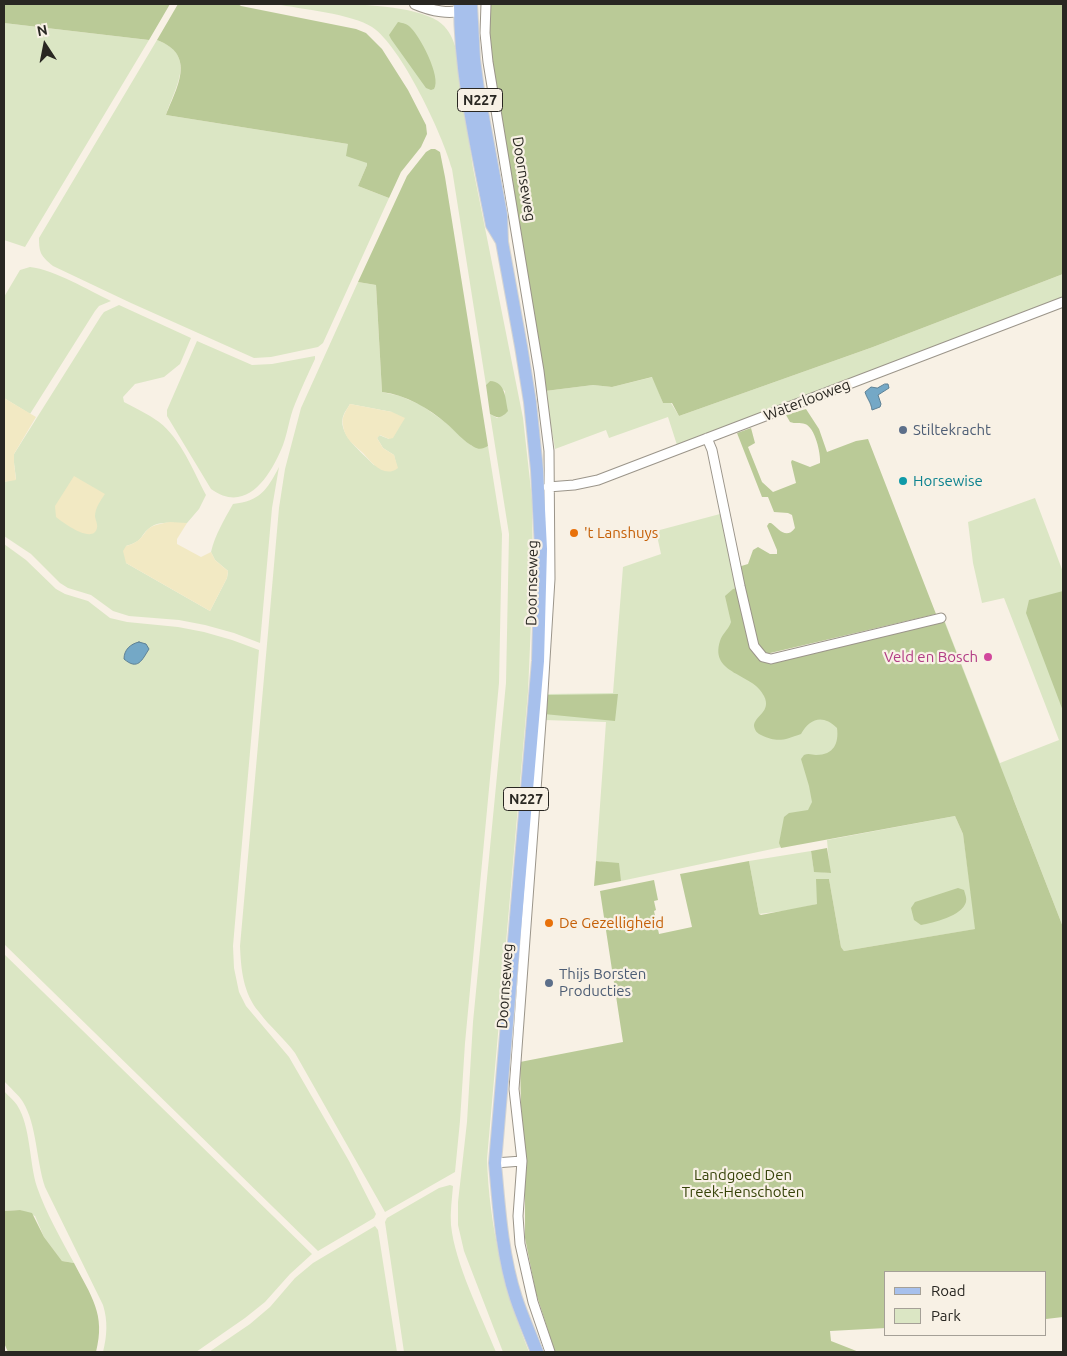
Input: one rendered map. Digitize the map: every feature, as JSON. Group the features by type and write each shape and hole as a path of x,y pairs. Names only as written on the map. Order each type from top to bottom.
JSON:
{"main road":[{"name":"Doornseweg","path":"466,6 501,214 502,242 530,402 537,470 541,549 538,661 494,1164 505,1254 516,1297 537,1352"}],"street":[{"path":"415,4 438,11 466,6"},
{"name":"Doornseweg","path":"466,6 485,6 488,62 543,400 548,444 550,579 514,1089 522,1162 518,1216 520,1244 533,1302 550,1352"},
{"name":"Waterlooweg","path":"548,487 591,482 1063,302"},
{"path":"707,438 712,450 754,646 763,657 771,659 942,618"},
{"path":"494,1164 522,1162"}],"green space":[{"path":"4,4 170,4 149,40 4,23"},
{"path":"178,4 238,4 356,29 366,33 382,49 408,90 426,125 427,134 421,147 401,172 389,198 358,186 367,163 346,156 348,144 166,115 179,83 180,63 177,54 169,46 157,40"},
{"path":"276,4 337,4 404,9 423,14 438,21 449,32 455,46 473,168 523,418 532,499 533,577 528,692 487,1159 491,1209 500,1257 520,1329 529,1352 503,1352 464,1251 458,1225 458,1202 467,1122 473,1022 506,683 509,534 490,414 497,418 504,415 505,391 490,381 486,385 452,169 440,135 408,71 383,37 363,22 326,12"},
{"path":"490,4 1063,4 1063,274 873,347 679,416 672,403 663,403 652,377 612,387 593,385 545,391 538,337 489,41"},
{"path":"398,22 409,26 423,46 435,75 436,83 434,89 426,88 391,39 389,35"},
{"path":"4,23 149,40 25,247 4,240"},
{"path":"157,40 170,46 177,54 180,63 178,83 166,115 348,144 348,147 367,163 358,186 389,198 323,343 318,347 271,357 254,358 53,266 41,254 39,238"},
{"path":"431,149 440,152 445,177 488,446 481,449 467,442 440,418 425,408 400,396 382,392 376,285 358,282 407,176 426,152"},
{"path":"30,267 61,276 111,301 99,306 95,311 30,414 4,398 4,297 20,270"},
{"path":"1063,274 1063,298 677,445 668,417 609,438 606,430 555,449 545,391 593,385 612,387 653,377 663,403 671,403 679,416 873,347"},
{"path":"358,282 376,285 382,392 400,396 421,405 445,422 472,446 484,448 488,446 502,534 499,683 465,1043 455,1172 385,1212 295,1053 263,1017 249,997 241,963 240,946 279,508 285,469 301,408","holes":["350,404 392,412 389,439 379,435 377,438 383,448 394,455 397,468 374,465 357,449 343,428 342,421 344,413"]},
{"path":"119,305 191,338 180,364 164,377 135,384 123,397 124,402 159,422 174,437 206,495 199,509 187,523 155,525 147,530 139,540 126,546 126,563 210,611 227,578 228,571 215,560 211,552 220,528 233,504 250,500 262,493 271,482 279,467 272,508 260,643 205,625 179,620 129,616 113,611 91,595 68,588 60,583 31,554 4,536 4,482 16,479 14,454 101,316 104,312"},
{"path":"197,341 252,365 272,364 315,356 293,409 285,440 272,468 256,488 236,497 224,496 211,489 167,416 167,410"},
{"path":"490,381 499,384 504,392 508,411 500,417 490,414 486,385"},
{"path":"806,409 819,429 827,452 856,441 868,439 936,614 766,654 757,644 738,567 748,564 753,550 758,547 770,554 777,554 767,526 769,523 786,533 795,528 792,515 774,512 768,497 762,497 737,433 751,428 755,443 748,447 762,482 773,492 796,483 792,460 810,467 820,463 818,447 812,430 805,424 790,422 786,415"},
{"path":"1035,498 1063,572 1063,927 1013,798 621,881 600,861 596,861 606,722 544,720 547,694 613,693 623,567 661,554 656,531 720,514 754,670 945,622 1000,763 1059,740 1004,598 982,603 973,563 968,522"},
{"path":"4,544 26,560 56,589 65,594 88,601 110,618 204,632 259,650 233,946 234,968 239,992 246,1006 289,1057 349,1161 376,1214 374,1218 318,1251 4,944"},
{"name":"Landgoed Den Treek-Henschoten","path":"737,588 753,652 762,660 943,618 1063,927 1063,1317 1047,1319 1047,1271 884,1271 884,1328 830,1331 831,1341 859,1352 555,1352 536,1293 525,1238 525,1170 520,1062 623,1042 600,891 654,880 658,900 654,901 656,910 654,911 659,934 692,927 680,874 749,861 759,914 761,915 817,904 816,879 829,879 841,947 844,951 975,929 963,834 955,816 781,848 779,843 784,817 789,813 808,810 812,802 801,759 806,754 816,755 827,753 831,750 836,743 837,728 827,721 817,720 808,724 801,734 781,740 767,738 756,732 755,722 766,706 764,696 759,688 726,667 721,661 718,652 721,638 731,622 725,596"},
{"path":"1063,591 1063,711 1026,613 1029,600"},
{"path":"618,694 615,721 544,714 546,695"},
{"path":"955,816 963,834 976,929 844,951 841,947 829,879 817,904 759,914 749,861 811,851 814,871 830,873 827,840"},
{"path":"827,848 831,873 814,872 811,851"},
{"path":"596,861 619,863 621,881 594,886"},
{"path":"958,888 964,890 966,899 966,902 959,911 939,921 921,925 914,920 911,908 915,902"},
{"path":"4,954 312,1254 290,1274 265,1302 196,1352 103,1352 106,1317 103,1305 45,1187 28,1111 21,1099 4,1081"},
{"path":"4,1091 16,1103 22,1114 37,1187 49,1216 74,1263 62,1261 44,1237 35,1216 20,1210 4,1211"},
{"path":"453,1186 451,1225 453,1240 469,1289 496,1352 404,1352 385,1222 387,1218 439,1188"},
{"path":"20,1210 32,1213 44,1237 62,1261 74,1263 91,1296 98,1316 99,1339 96,1352 8,1352 4,1343 4,1211"},
{"path":"375,1226 378,1230 397,1352 209,1352 250,1324 270,1307 295,1278 313,1263"}],"sand":[{"path":"4,398 36,417 14,454 16,480 4,482"},
{"path":"350,404 392,412 405,418 393,438 389,439 380,435 377,438 383,448 394,455 398,468 388,472 378,468 347,437 343,419"},
{"path":"74,476 105,494 98,504 95,513 97,528 94,533 77,531 56,517 55,506"},
{"path":"170,522 187,523 177,539 177,544 201,557 211,552 215,560 228,571 227,578 210,611 126,563 123,551 126,546 140,539 149,528"}],"water":[{"path":"888,384 889,388 878,395 880,407 872,410 865,392 871,387 877,388"},
{"path":"139,642 146,644 149,649 139,663 133,664 124,659 125,653 130,646"}],"place":[{"name":"Stiltekracht","path":"903,430"},
{"name":"Horsewise","path":"903,481"},
{"name":"'t Lanshuys","path":"574,533"},
{"name":"Veld en Bosch","path":"988,657"},
{"name":"De Gezelligheid","path":"549,923"},
{"name":"Thijs Borsten Producties","path":"549,983"}]}
